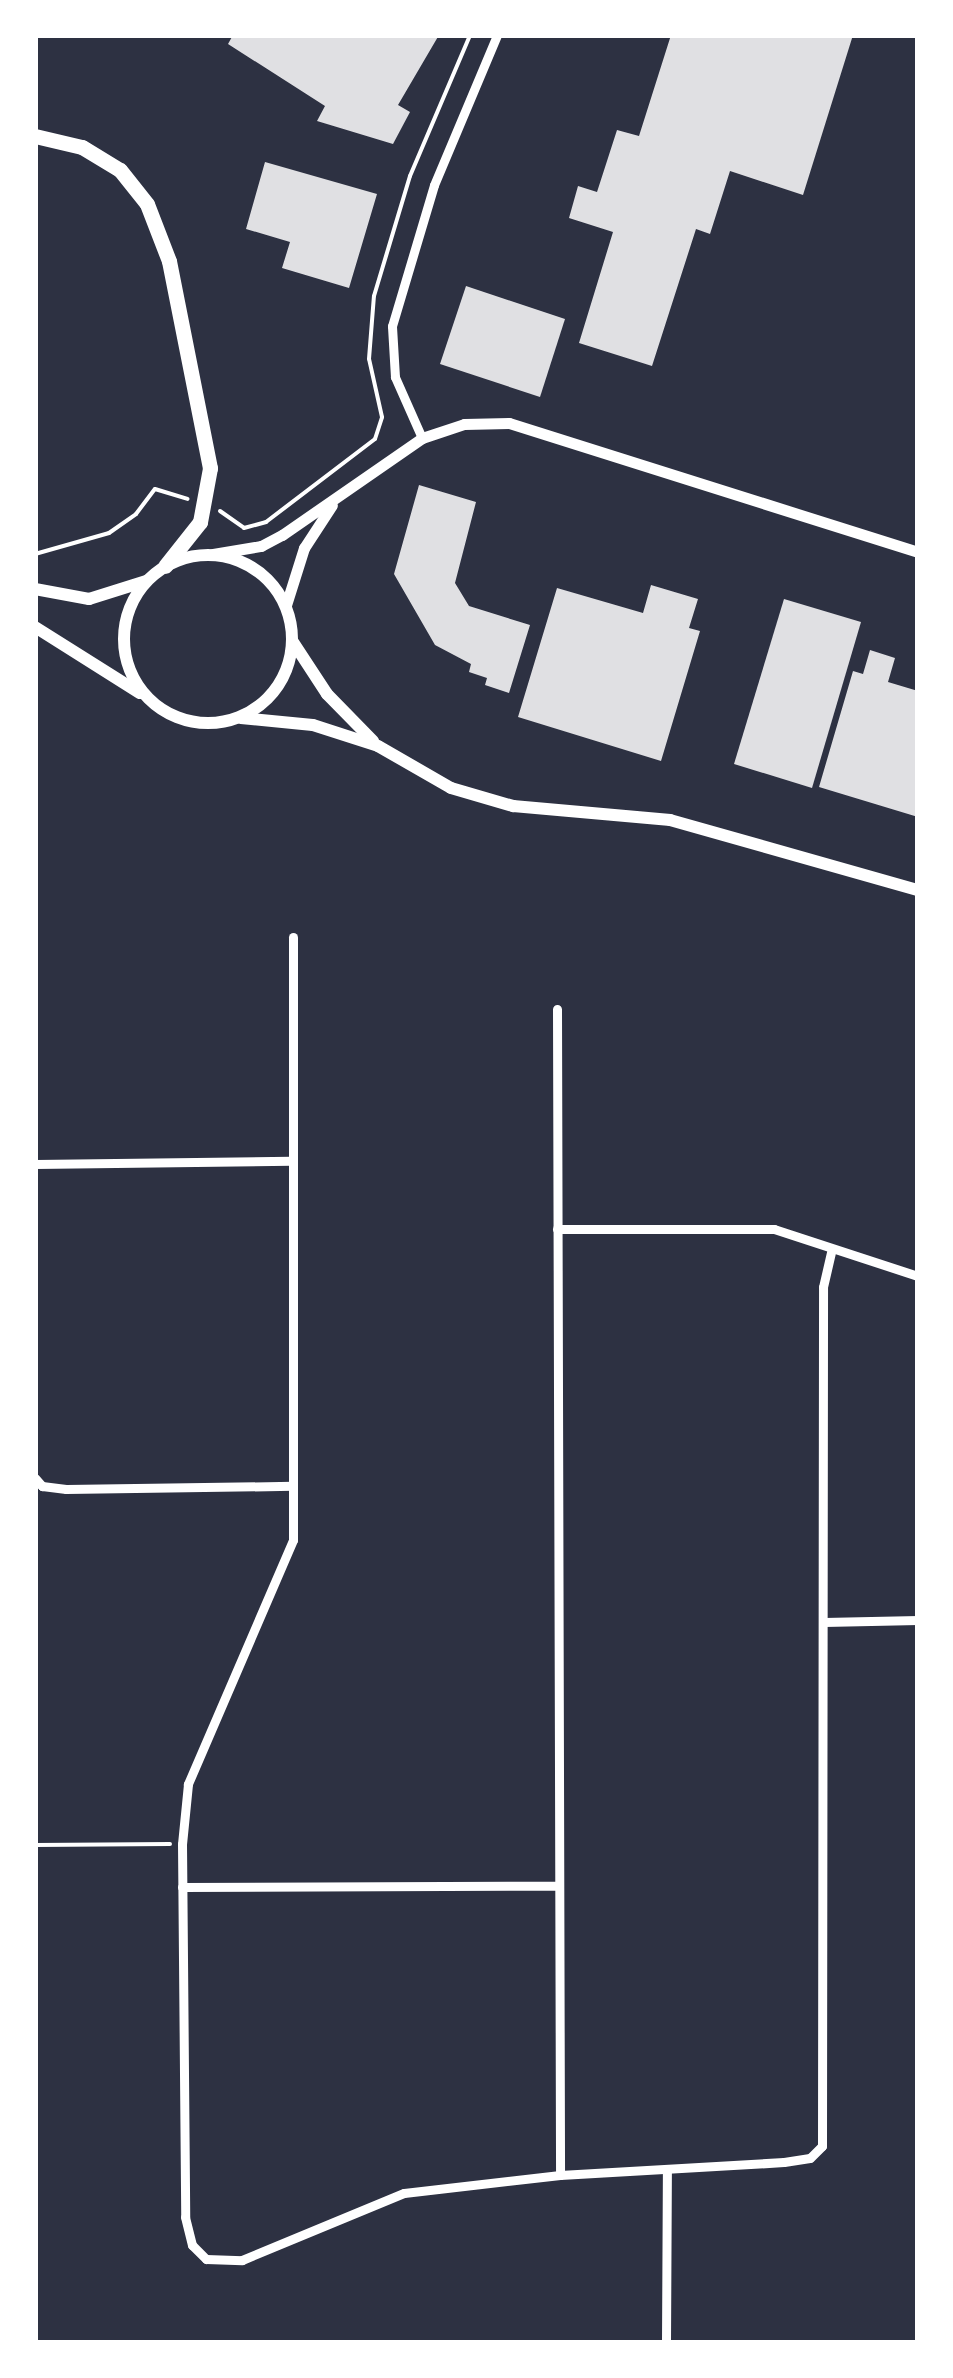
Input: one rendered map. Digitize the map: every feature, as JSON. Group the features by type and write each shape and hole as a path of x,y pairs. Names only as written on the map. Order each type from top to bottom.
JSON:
{"highway":[{"path":"35,136 82,147 120,170 158,226 206,424 205,504 193,535 165,566"}],"main road":[{"path":"146,697 132,676 124,639 132,602 146,581 165,566 213,554 256,569 286,604 293,642 327,694 378,746"},
{"path":"35,588 89,599 146,581"},
{"path":"35,627 191,722 242,718 314,724 378,746 451,788 513,806 670,820 918,890"},
{"path":"242,718 278,687 293,642"}],"street":[{"path":"422,438 395,376 392,326 434,185 496,35"},
{"path":"213,554 261,546 422,438 464,424 509,422 918,552"},
{"path":"286,604 304,548 336,498"},
{"path":"293,937 293,1540 285,1570 188,1784 182,1844 184,2217 192,2244 206,2259 242,2260 404,2194 560,2176 784,2162 810,2158 822,2146 823,1287 832,1250"},
{"path":"556,1009 560,2176"},
{"path":"35,1164 291,1161"},
{"path":"557,1228 774,1229 918,1276"},
{"path":"35,1478 42,1486 66,1489 294,1486"},
{"path":"824,1622 918,1620"},
{"path":"182,1888 560,1886"},
{"path":"666,2343 667,2171"}],"path":[{"path":"35,554 109,533 136,514 155,490 205,504 244,528 266,522 375,439 382,417 370,359 374,296 410,176 470,35"},
{"path":"35,1846 182,1844"}],"building":[{"path":"233,35 439,35 398,105 410,112 393,144 317,121 325,106 228,44"},
{"path":"671,35 853,35 803,195 730,171 710,234 696,229 652,366 579,343 613,232 569,218 578,186 597,192 617,130 639,136"},
{"path":"265,162 377,194 349,288 282,268 290,242 246,229"},
{"path":"466,286 565,319 540,397 440,364"},
{"path":"419,485 476,502 455,583 469,606 530,625 509,693 485,685 487,678 469,672 471,664 435,645 394,574"},
{"path":"651,585 698,599 689,628 700,631 661,761 518,717 557,588 643,613"},
{"path":"784,599 861,622 812,788 734,764"},
{"path":"870,650 895,658 888,682 918,691 918,817 819,787 853,671 863,674"}]}
